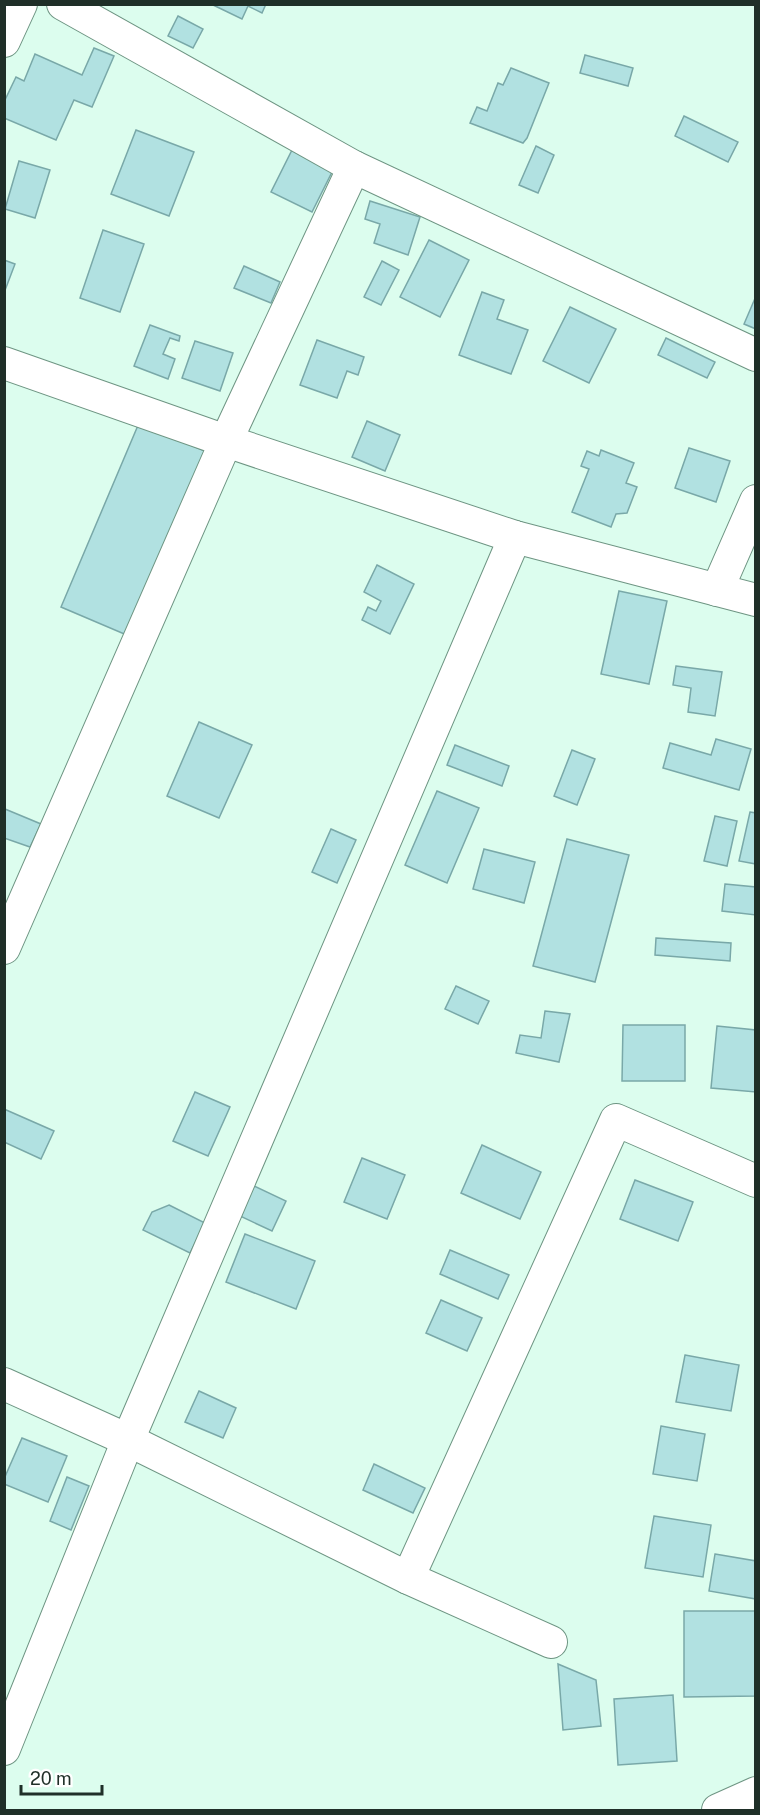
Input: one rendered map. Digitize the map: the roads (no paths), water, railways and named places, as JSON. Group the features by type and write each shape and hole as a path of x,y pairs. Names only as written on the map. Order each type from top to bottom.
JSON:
{"street":[{"path":"4,41 21,4"},
{"path":"63,4 354,167 756,355"},
{"path":"4,948 226,441 354,167"},
{"path":"4,363 226,441 514,537 756,600"},
{"path":"717,590 756,501"},
{"path":"4,1749 128,1440 514,537"},
{"path":"408,1578 616,1120 756,1181"},
{"path":"4,1384 128,1440 408,1578 551,1642"},
{"path":"718,1810 756,1793"}]}
